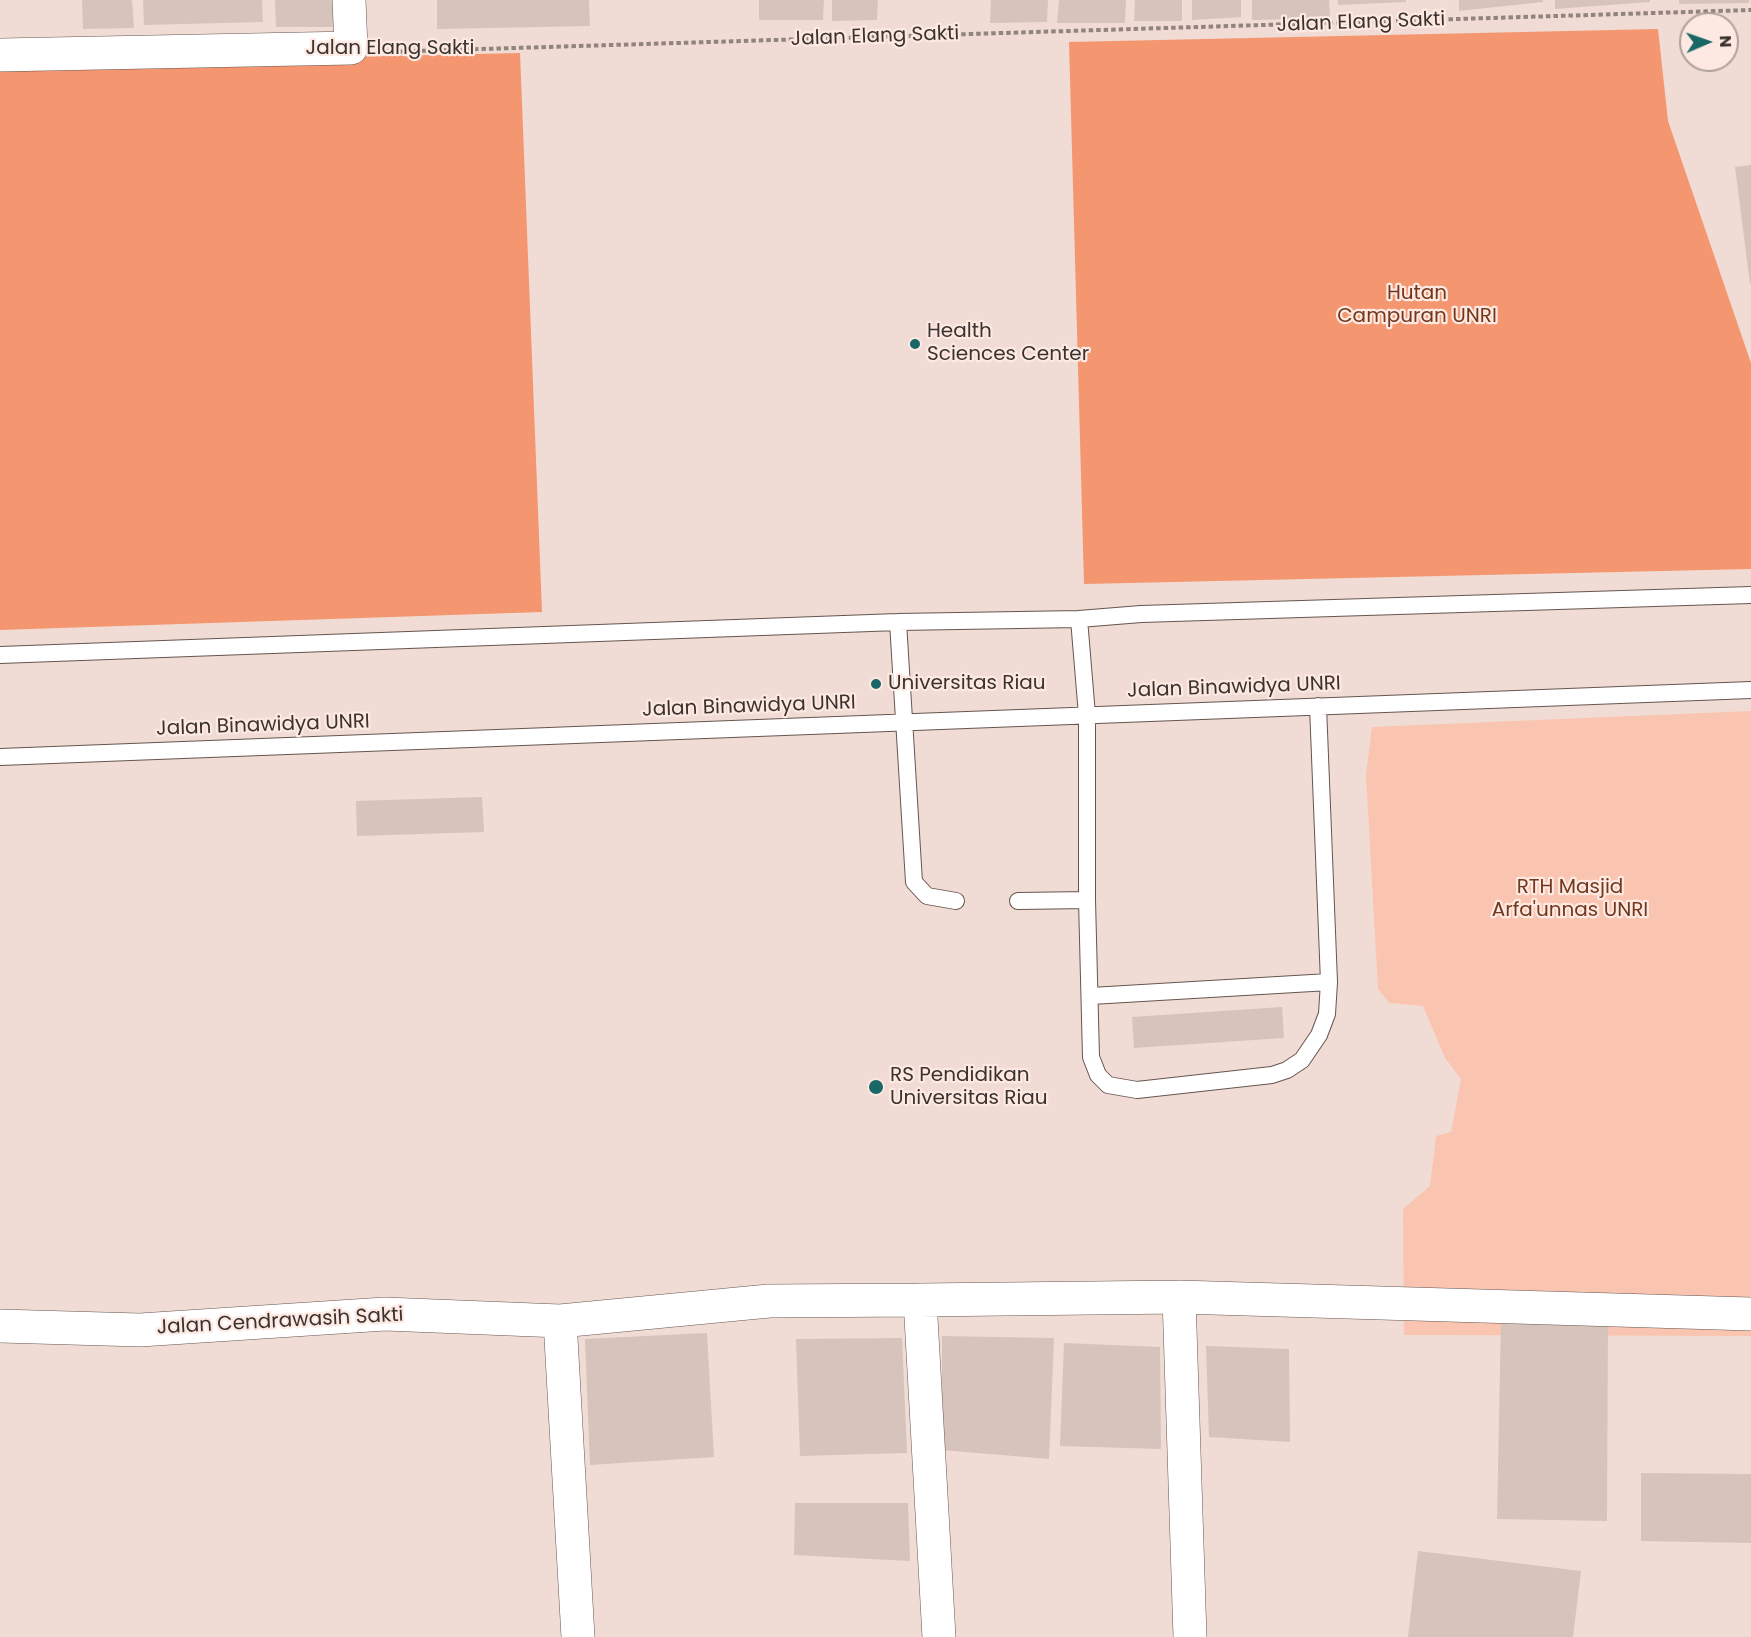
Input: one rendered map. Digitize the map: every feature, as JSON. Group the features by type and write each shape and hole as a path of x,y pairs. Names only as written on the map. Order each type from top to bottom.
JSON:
{"street":[{"path":"349,0 351,48"},
{"name":"Jalan Elang Sakti","path":"0,56 351,48"},
{"path":"1179,1298 1190,1637"},
{"name":"Jalan Cendrawasih Sakti","path":"0,1326 140,1330 385,1314 560,1321 769,1301 1179,1298 1751,1314"},
{"path":"920,1300 939,1637"},
{"path":"560,1321 578,1637"}],"lane":[{"path":"0,655 898,622 1079,619 1141,614 1751,595"},
{"path":"1079,619 1087,715 1087,900 1091,1057 1098,1075 1108,1085 1137,1090 1272,1075 1287,1070 1302,1060 1319,1035 1326,1014 1329,982 1318,706"},
{"path":"898,622 914,882 927,896 956,901"},
{"name":"Jalan Binawidya UNRI","path":"0,757 1751,690"},
{"path":"1018,901 1087,900"},
{"path":"1091,996 1329,982"}],"path":[{"name":"Jalan Elang Sakti","path":"351,48 393,52 1751,10"}],"green space":[{"name":"Hutan Campuran UNRI","path":"1658,29 1668,121 1751,363 1751,569 1084,584 1069,42"},
{"path":"520,53 542,612 0,630 0,65"},
{"name":"RTH Masjid Arfa'unnas UNRI","path":"1751,711 1751,1336 1404,1335 1403,1209 1430,1186 1436,1136 1451,1132 1461,1079 1445,1058 1423,1006 1389,1003 1378,989 1366,775 1372,727"}],"building":[{"path":"82,0 132,0 134,28 83,29"},
{"path":"143,0 262,0 263,22 144,25"},
{"path":"275,0 336,0 337,27 276,27"},
{"path":"437,0 589,0 590,26 437,29"},
{"path":"759,0 824,0 823,20 759,20"},
{"path":"832,0 878,0 877,20 832,21"},
{"path":"991,0 1048,0 1047,22 990,23"},
{"path":"1059,0 1126,0 1125,23 1057,23"},
{"path":"1135,0 1182,0 1182,21 1134,21"},
{"path":"1192,0 1241,0 1241,17 1192,20"},
{"path":"1252,0 1329,0 1330,18 1252,20"},
{"path":"1338,0 1406,0 1406,2 1338,5"},
{"path":"1459,0 1543,0 1543,2 1459,11"},
{"path":"1555,0 1650,0 1650,2 1555,9"},
{"path":"1679,0 1749,0 1749,3 1679,4"},
{"path":"1751,165 1751,284 1750,284 1735,167"},
{"path":"482,797 484,832 357,836 356,801"},
{"path":"1282,1007 1284,1038 1134,1048 1132,1017"},
{"path":"1501,1319 1608,1319 1607,1521 1497,1519"},
{"path":"707,1333 714,1457 590,1465 585,1339"},
{"path":"942,1336 1054,1338 1049,1459 942,1450"},
{"path":"902,1338 907,1453 800,1456 796,1339"},
{"path":"1064,1343 1160,1347 1161,1449 1060,1446"},
{"path":"1206,1346 1289,1349 1290,1442 1209,1437"},
{"path":"1641,1473 1751,1474 1751,1543 1641,1541"},
{"path":"795,1503 908,1503 910,1561 794,1555"},
{"path":"1418,1551 1581,1571 1573,1637 1408,1637"}],"place":[{"name":"Health Sciences Center","path":"915,344"},
{"name":"Universitas Riau","path":"876,684"},
{"name":"RS Pendidikan Universitas Riau","path":"876,1087"}]}
